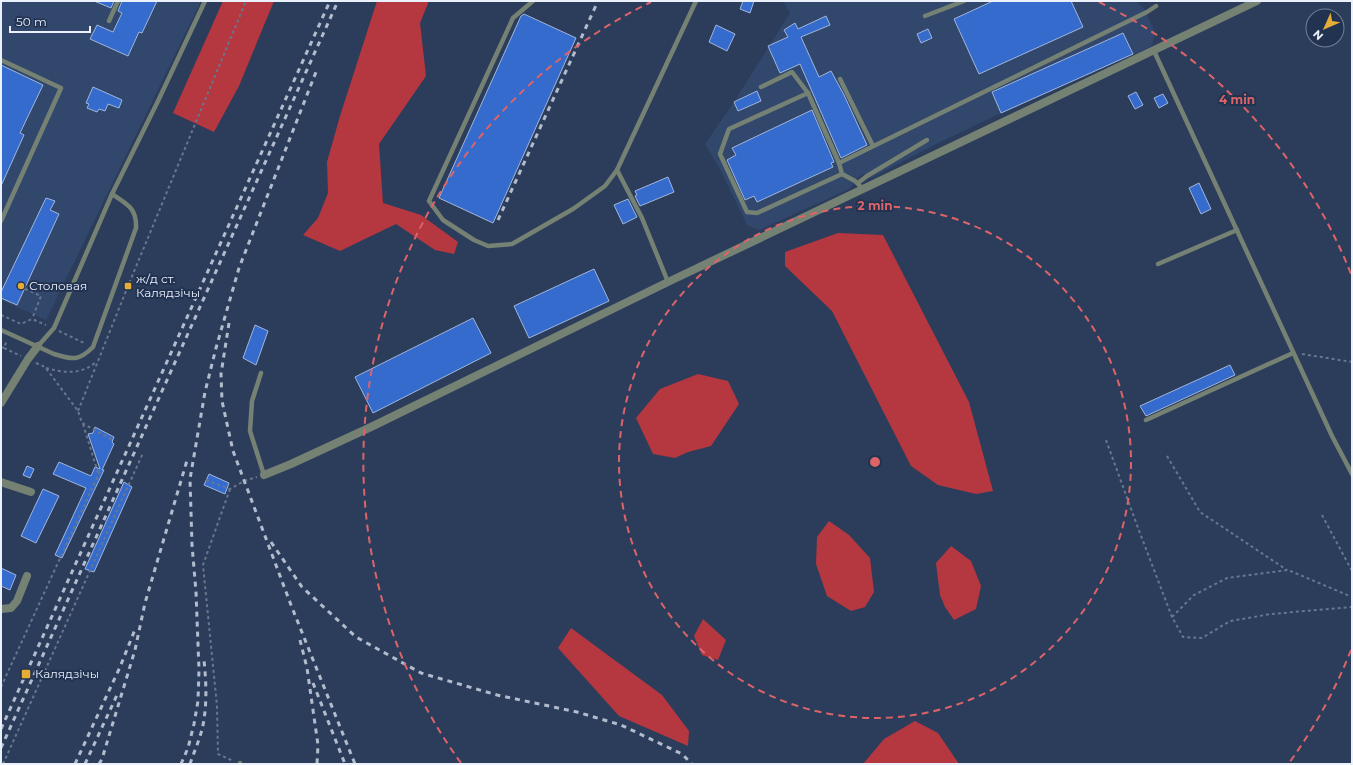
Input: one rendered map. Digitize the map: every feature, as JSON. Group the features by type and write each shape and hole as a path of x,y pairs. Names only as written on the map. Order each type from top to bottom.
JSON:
{"street":[{"path":"264,475 371,427 668,282 860,186 1154,51 1257,1"},
{"path":"1,403 28,359 38,346"},
{"path":"1,482 31,492"},
{"path":"1,609 11,608 17,601 27,576"}],"lane":[{"path":"108,22 118,1"},
{"path":"38,346 54,328 112,194 205,1"},
{"path":"532,1 513,18 429,201 443,220 474,240 488,246 512,244 573,209 605,186 617,170 696,1"},
{"path":"926,16 964,1"},
{"path":"839,163 1147,12 1156,6"},
{"path":"1154,51 1293,353 1332,436 1352,474"},
{"path":"1,60 61,88 1,221"},
{"path":"761,87 792,72 808,93 839,163 842,174 860,186 927,140"},
{"path":"840,79 873,146"},
{"path":"808,93 729,129 720,154 747,212 757,213 842,174"},
{"path":"617,170 642,218 668,282"},
{"path":"1,330 54,354 76,358 85,354 93,347 136,228 134,213 130,207 112,194"},
{"path":"1158,264 1237,230"},
{"path":"1146,420 1293,353"},
{"path":"261,373 252,401 250,431 264,475"}],"path":[{"path":"78,411 246,1"},
{"path":"25,289 41,296 32,319"},
{"path":"4,348 45,367 60,372 79,372 90,368 97,362"},
{"path":"1293,353 1352,362"},
{"path":"45,367 78,411 99,474"},
{"path":"83,423 113,440"},
{"path":"1106,440 1172,616 1183,637 1202,638 1230,621 1271,614 1352,607"},
{"path":"3,764 143,453"},
{"path":"1166,456 1200,512 1288,570 1352,597"},
{"path":"1,688 101,469"},
{"path":"240,764 218,754 217,706 203,565 230,489 244,481 264,475"},
{"path":"206,480 230,489"},
{"path":"1322,515 1352,571"},
{"path":"1172,616 1194,595 1226,578 1288,570"}],"shaded area":[{"path":"1,1 201,1 46,320 1,300"},
{"path":"223,1 274,1 239,86 214,132 173,113"},
{"path":"377,1 429,1 420,23 426,76 379,144 383,203 421,215 458,242 454,254 435,250 396,224 340,251 303,235 318,218 328,193 327,162 340,116"},
{"path":"783,1 1135,1 1144,8 1155,32 1152,46 1001,113 932,146 871,178 864,174 857,178 851,188 759,230 747,225 721,171 705,144 734,102 790,13"},
{"path":"838,233 883,235 969,402 993,491 976,494 938,485 911,466 832,311 785,266 785,252"},
{"path":"698,374 728,381 739,404 711,446 688,452 675,458 653,454 636,418 660,389"},
{"path":"829,521 849,535 870,558 874,592 865,607 851,611 827,596 816,564 817,537"},
{"path":"951,546 971,561 981,586 976,609 954,620 945,607 940,595 936,563"},
{"path":"703,619 726,640 718,660 702,655 694,636"},
{"path":"571,628 662,695 689,731 688,746 619,716 558,648"},
{"path":"915,721 938,733 959,764 863,764 884,739"}],"building":[{"path":"94,1 114,1 111,8"},
{"path":"122,1 157,1 142,33 139,32 128,56 90,39 97,25 113,32 122,13 118,11"},
{"path":"743,1 754,1 750,13 740,9"},
{"path":"993,1 1071,1 1083,27 979,74 954,19"},
{"path":"524,14 576,38 493,223 439,198 521,16"},
{"path":"826,16 830,25 801,37 819,77 831,71 867,145 841,158 800,64 780,73 768,46 788,37 784,30 795,23 798,29"},
{"path":"716,25 735,34 727,51 709,42"},
{"path":"928,29 932,38 921,43 917,34"},
{"path":"1123,33 1133,54 1001,113 992,92"},
{"path":"1,65 43,85 20,133 24,135 1,186"},
{"path":"93,87 122,100 119,108 108,104 105,111 99,109 97,112 87,108 89,104 86,103"},
{"path":"757,91 761,101 738,111 734,102"},
{"path":"1136,92 1143,105 1135,109 1128,96"},
{"path":"1163,94 1168,103 1159,108 1154,98"},
{"path":"812,110 834,162 831,163 833,167 757,202 754,196 745,200 727,160 736,155 732,148"},
{"path":"668,177 674,192 640,206 635,196 637,195 635,191"},
{"path":"1199,183 1211,209 1201,214 1189,188"},
{"path":"46,198 55,201 50,210 59,214 17,305 1,298 1,292"},
{"path":"628,199 637,217 623,224 614,205"},
{"path":"594,269 609,301 529,338 514,306"},
{"path":"473,318 491,353 373,413 355,377"},
{"path":"255,325 268,331 256,365 243,358"},
{"path":"1230,365 1235,375 1146,416 1140,406"},
{"path":"95,427 114,437 112,442 114,444 102,470 104,470 62,558 55,555 86,488 53,474 59,462 91,476 95,467 100,469 88,434 93,433"},
{"path":"27,466 34,469 30,478 23,475"},
{"path":"209,474 229,483 225,494 204,485"},
{"path":"124,482 132,487 94,572 85,569"},
{"path":"43,489 59,496 36,543 21,536"},
{"path":"1,568 16,575 10,590 1,586"}],"railway":[{"path":"1,729 330,1"},
{"path":"1,748 338,1"},
{"path":"498,220 598,1"},
{"path":"181,764 188,748 198,701 199,670 190,479 205,392 239,268 316,72"},
{"path":"229,323 221,374 222,401 233,451 291,605 355,764"},
{"path":"99,764 102,759 135,650 145,603 188,457"},
{"path":"271,542 302,587 356,637 421,673 497,695 577,712 621,725 682,754 692,764"},
{"path":"75,764 120,667 136,627"},
{"path":"300,640 307,668 318,745 317,764"},
{"path":"190,764 203,725 206,705 204,660"},
{"path":"313,683 345,764"},
{"path":"85,764 117,695"}],"place":[{"name":"Столовая","path":"21,286"},
{"name":"ж/д ст. Калядзічы","path":"128,286"},
{"name":"Калядзічы","path":"26,674"}]}
